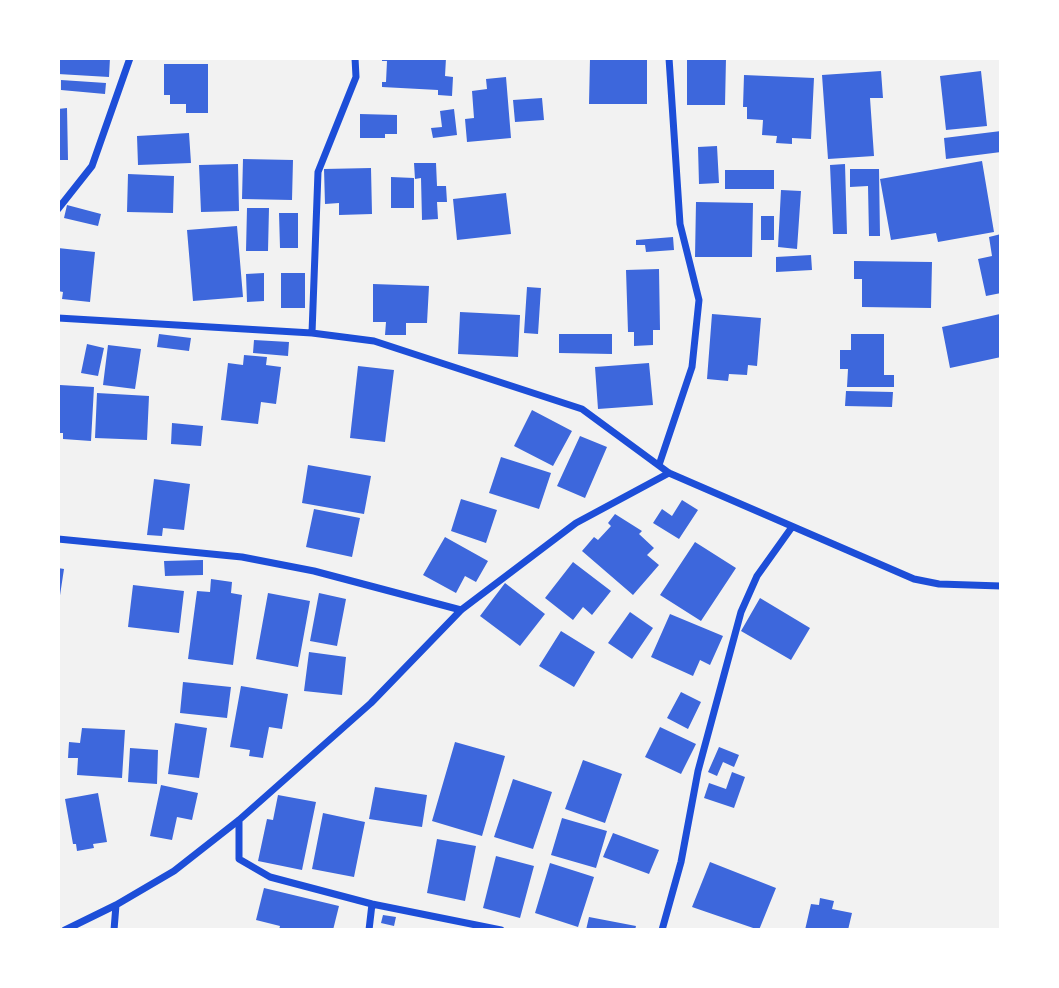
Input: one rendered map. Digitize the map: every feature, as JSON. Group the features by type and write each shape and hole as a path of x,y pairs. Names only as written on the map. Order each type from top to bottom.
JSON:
{"street":[{"path":"58,209 92,166 130,58"},
{"path":"312,333 318,172 356,78 355,58"},
{"path":"659,465 691,367 699,300 680,224 669,58"},
{"path":"58,318 312,333 374,341 582,409 669,472 914,579 939,584 1001,586"},
{"path":"65,930 116,905 174,871 239,820 372,703 461,610 576,523 669,472"},
{"path":"662,930 681,862 698,771 741,611 757,576 792,527"},
{"path":"58,539 242,557 314,570 461,610"},
{"path":"239,820 239,859 270,877 372,904 501,930"},
{"path":"369,930 372,904"},
{"path":"114,930 116,905"}],"building":[{"path":"58,58 110,58 109,77 58,74"},
{"path":"382,58 446,58 445,76 453,77 452,96 438,95 438,90 382,87 382,82 386,82 387,61 382,61"},
{"path":"590,58 647,59 647,104 589,104"},
{"path":"687,58 726,58 725,105 687,105"},
{"path":"164,64 208,64 208,113 186,113 186,104 170,104 170,95 164,95"},
{"path":"881,71 883,98 870,98 874,156 828,159 822,75"},
{"path":"981,71 987,126 946,130 940,76"},
{"path":"744,75 814,78 811,139 792,138 792,144 776,143 777,136 762,135 763,120 747,119 747,107 743,107"},
{"path":"506,77 511,138 467,142 465,119 474,118 472,91 487,89 486,79"},
{"path":"61,80 106,83 105,94 61,90"},
{"path":"542,98 544,120 515,122 513,100"},
{"path":"67,108 68,160 58,160 58,109"},
{"path":"454,109 457,135 433,138 431,128 442,127 440,111"},
{"path":"360,114 397,115 397,134 385,134 385,138 360,138"},
{"path":"1001,131 1001,152 946,159 944,138"},
{"path":"189,133 191,163 138,165 137,136"},
{"path":"717,146 719,183 699,184 698,147"},
{"path":"243,159 293,160 292,200 242,199"},
{"path":"982,161 994,232 938,242 936,233 891,240 880,179"},
{"path":"414,163 436,163 437,186 446,186 447,202 437,202 438,219 422,220 421,178 415,179"},
{"path":"238,164 239,211 201,212 199,165"},
{"path":"845,164 847,234 833,234 830,165"},
{"path":"371,168 372,214 339,215 339,203 325,204 324,169"},
{"path":"850,169 879,169 880,236 869,236 868,186 850,187"},
{"path":"725,170 774,170 774,189 725,189"},
{"path":"128,174 174,176 173,213 127,212"},
{"path":"391,177 414,178 414,208 391,208"},
{"path":"781,190 801,191 797,249 778,247"},
{"path":"506,193 511,234 457,240 453,199"},
{"path":"696,202 753,203 752,257 695,257"},
{"path":"67,205 101,214 98,226 64,218"},
{"path":"247,208 269,208 268,251 246,251"},
{"path":"279,213 298,213 298,248 280,248"},
{"path":"761,216 774,216 774,240 761,240"},
{"path":"237,226 243,297 193,301 187,230"},
{"path":"1001,234 1001,293 986,296 978,259 992,256 989,237"},
{"path":"673,237 674,250 646,252 645,245 636,245 636,240"},
{"path":"58,248 95,252 90,302 62,299 63,292 58,291"},
{"path":"811,255 812,270 776,272 776,257"},
{"path":"854,261 932,262 931,308 862,307 862,279 854,279"},
{"path":"659,269 660,330 653,330 653,345 634,346 634,332 628,332 626,270"},
{"path":"264,273 264,301 247,302 246,274"},
{"path":"281,273 305,273 305,308 281,308"},
{"path":"373,284 429,286 427,323 406,323 406,335 385,335 386,322 373,322"},
{"path":"527,287 541,288 538,334 524,333"},
{"path":"460,312 520,315 518,357 458,354"},
{"path":"712,314 761,318 757,366 748,365 747,375 729,374 728,381 707,379"},
{"path":"1000,314 1001,357 950,368 942,327"},
{"path":"159,334 191,338 189,351 157,347"},
{"path":"559,334 612,334 612,354 559,353"},
{"path":"851,334 884,334 884,375 894,375 894,387 847,387 848,369 840,369 840,350 851,350"},
{"path":"254,340 289,342 288,356 253,353"},
{"path":"87,344 104,348 98,376 81,373"},
{"path":"108,345 141,349 135,389 103,385"},
{"path":"244,355 267,357 266,365 281,367 276,404 261,402 258,424 221,420 228,363 243,365"},
{"path":"649,363 653,405 598,409 595,367"},
{"path":"358,366 394,370 385,442 350,438"},
{"path":"60,385 94,387 91,441 63,439 63,433 58,433"},
{"path":"846,391 893,392 892,407 845,406"},
{"path":"97,393 149,396 147,440 95,438"},
{"path":"532,410 572,431 553,466 514,446"},
{"path":"172,423 203,426 201,446 171,444"},
{"path":"580,436 607,447 585,498 557,486"},
{"path":"501,457 551,473 539,509 489,493"},
{"path":"308,465 371,476 364,514 302,503"},
{"path":"154,479 190,484 184,530 163,528 162,536 147,535"},
{"path":"461,499 497,510 486,543 451,531"},
{"path":"682,500 698,510 679,539 653,523 662,509 672,516"},
{"path":"314,509 360,518 352,557 306,547"},
{"path":"615,514 642,531 639,534 654,548 647,555 659,565 633,595 582,551 594,537 598,540 611,526 608,523"},
{"path":"445,537 488,561 476,582 465,576 456,593 423,575"},
{"path":"695,542 736,568 701,621 660,595"},
{"path":"203,560 203,575 165,576 164,561"},
{"path":"573,562 611,591 592,615 583,607 573,620 545,598"},
{"path":"58,568 64,569 59,602 58,602"},
{"path":"211,579 232,582 231,593 242,595 233,665 188,659 197,591 210,592"},
{"path":"505,583 545,614 520,646 480,616"},
{"path":"133,585 184,591 179,633 128,627"},
{"path":"268,593 310,601 298,667 256,659"},
{"path":"319,593 346,599 337,646 310,641"},
{"path":"760,598 810,628 791,660 741,631"},
{"path":"630,612 653,628 632,659 608,643"},
{"path":"670,614 723,636 710,665 700,660 693,676 651,657"},
{"path":"561,631 595,652 574,687 539,666"},
{"path":"309,652 346,657 342,695 304,691"},
{"path":"183,682 231,687 227,718 180,713"},
{"path":"241,686 288,694 282,729 269,727 263,758 249,756 250,750 230,747"},
{"path":"681,692 701,702 688,729 667,718"},
{"path":"175,723 207,728 199,778 168,774"},
{"path":"660,727 696,744 681,774 645,757"},
{"path":"82,728 125,730 122,778 77,775 78,758 68,758 69,742 80,743"},
{"path":"455,742 505,756 482,836 432,821"},
{"path":"719,747 739,755 734,767 723,762 717,776 708,772"},
{"path":"130,748 158,750 157,784 128,782"},
{"path":"583,760 622,774 605,823 565,809"},
{"path":"732,772 745,777 734,808 704,798 709,783 726,789"},
{"path":"513,779 552,792 533,849 494,837"},
{"path":"161,785 198,793 192,820 177,817 172,840 150,836"},
{"path":"375,787 427,795 422,827 369,819"},
{"path":"98,793 107,842 93,844 94,848 77,851 76,844 73,844 65,799"},
{"path":"278,795 316,802 302,870 258,861 267,819 273,820"},
{"path":"323,813 365,822 354,877 312,869"},
{"path":"562,818 607,831 596,868 551,855"},
{"path":"613,833 659,850 649,874 603,857"},
{"path":"437,839 476,846 465,901 427,893"},
{"path":"496,856 534,866 520,918 483,908"},
{"path":"710,862 776,888 759,930 692,907"},
{"path":"550,863 594,877 578,927 535,913"},
{"path":"264,888 339,906 333,930 279,930 280,926 256,920"},
{"path":"820,898 834,901 832,909 852,913 848,930 805,930 811,904 819,905"},
{"path":"383,915 396,917 394,926 381,923"},
{"path":"589,917 636,926 635,930 586,930"}]}
